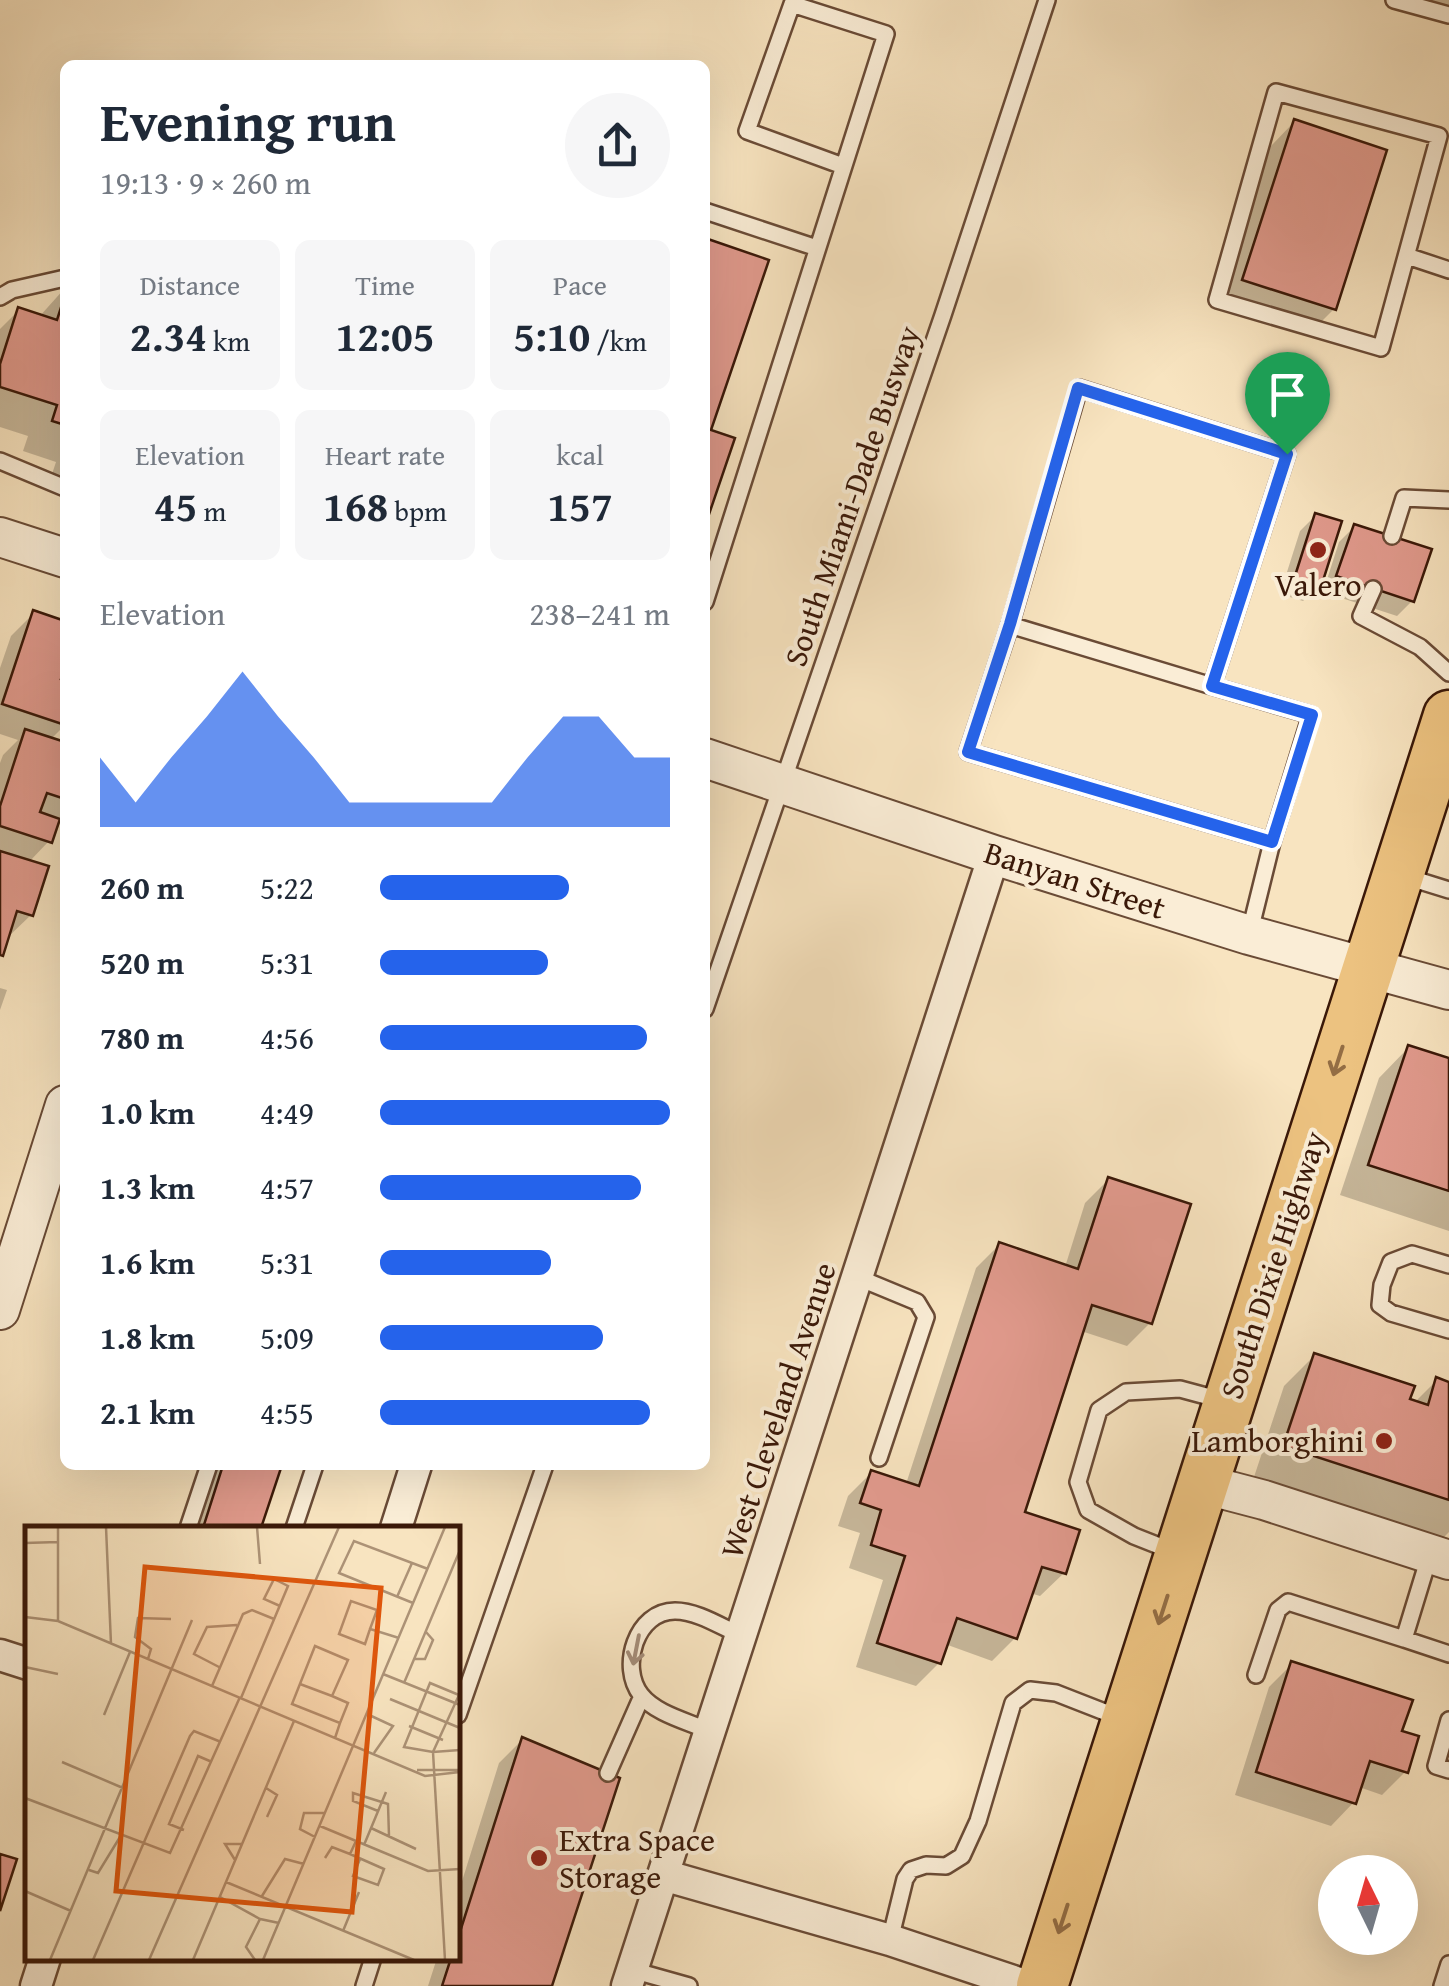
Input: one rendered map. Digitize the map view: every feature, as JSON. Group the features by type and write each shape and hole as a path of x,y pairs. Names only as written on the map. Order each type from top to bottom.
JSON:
{"highway":[{"name":"South Dixie Highway","path":"1042,1986 1398,874 1440,779 1449,716"}],"street":[{"path":"0,537 60,556"},
{"name":"Banyan Street","path":"710,760 994,856 1248,935 1449,990"},
{"name":"West Cleveland Avenue","path":"630,1978 994,856"},
{"path":"0,1310 60,1121"},
{"path":"397,1526 414,1470"},
{"path":"1203,1484 1440,1557"},
{"path":"0,1655 25,1663"},
{"path":"662,1874 890,1940 1028,1986"},
{"path":"36,1986 43,1961"}],"lane":[{"name":"South Miami-Dade Busway","path":"710,995 949,299 1047,0"},
{"path":"1394,0 1449,15"},
{"path":"710,586 817,248 844,166 886,34 792,4 746,131 844,166"},
{"path":"1276,92 1439,136 1407,256 1381,348 1217,300 1276,92"},
{"path":"710,213 817,248"},
{"path":"1407,256 1449,270"},
{"path":"0,298 12,290 60,279"},
{"path":"1212,686 1287,454 1078,388 1010,624 968,752 1272,842"},
{"path":"0,461 60,486"},
{"path":"1392,536 1404,498 1449,500"},
{"path":"1373,589 1361,616 1420,647 1449,672"},
{"path":"1010,624 1312,715 1248,935"},
{"path":"1398,874 1449,890"},
{"path":"1449,1265 1412,1254 1391,1262 1382,1284 1380,1305 1391,1313 1449,1330"},
{"path":"859,1278 916,1302 926,1317 879,1458"},
{"path":"1181,1554 1134,1536 1088,1510 1078,1482 1099,1410 1126,1392 1180,1389 1230,1402"},
{"path":"189,1526 208,1470"},
{"path":"295,1526 312,1470"},
{"path":"460,1709 543,1470"},
{"path":"1404,1639 1440,1557"},
{"path":"1256,1675 1278,1610 1288,1602 1449,1654"},
{"path":"709,1731 652,1706 638,1692 632,1655 635,1642 657,1614 674,1611 694,1614 740,1635"},
{"path":"890,1940 905,1879 911,1870 926,1865 946,1866 962,1856 978,1821 1013,1703 1030,1690 1056,1693 1127,1721"},
{"path":"608,1773 642,1696"},
{"path":"1449,1720 1436,1766 1449,1770"},
{"path":"364,1986 373,1961"},
{"path":"1442,1986 1449,1964"},
{"path":"630,1978 689,1986"}],"building":[{"path":"1294,119 1387,150 1336,310 1242,280"},
{"path":"710,240 769,260 711,430 735,438 710,511"},
{"path":"18,307 57,320 60,311 60,423 52,421 57,405 0,387 0,364"},
{"name":"Valero","path":"1315,513 1342,521 1321,587 1294,579"},
{"name":"Valero","path":"1354,524 1432,549 1414,602 1336,576"},
{"path":"33,610 60,619 60,723 2,704"},
{"path":"25,729 60,740 60,797 47,793 40,812 60,819 52,843 0,826 0,806"},
{"path":"0,851 49,866 33,916 17,911 3,956 0,955"},
{"path":"1408,1045 1449,1058 1449,1191 1368,1165"},
{"path":"1108,1177 1191,1204 1152,1324 1092,1305 1025,1512 1080,1530 1066,1574 1042,1567 1017,1639 957,1618 941,1664 877,1643 905,1556 871,1545 881,1510 860,1503 871,1470 919,1486 999,1242 1078,1269"},
{"path":"1314,1353 1415,1386 1410,1399 1428,1405 1436,1377 1449,1382 1449,1500 1283,1446"},
{"path":"221,1470 280,1470 262,1526 204,1526"},
{"path":"1291,1661 1413,1700 1402,1731 1419,1736 1408,1773 1370,1761 1356,1804 1256,1772"},
{"name":"Extra Space Storage","path":"522,1737 620,1778 552,1986 442,1986 450,1961 460,1961 460,1932"},
{"path":"0,1854 17,1859 0,1911"}],"place":[{"name":"Valero","path":"1318,550"},
{"name":"Lamborghini","path":"1384,1441"},
{"name":"Extra Space Storage","path":"539,1858"}],"route":[{"path":"1078,388 1287,454 1212,686 1312,715 1272,842 968,752 1010,624 1078,388"}]}
